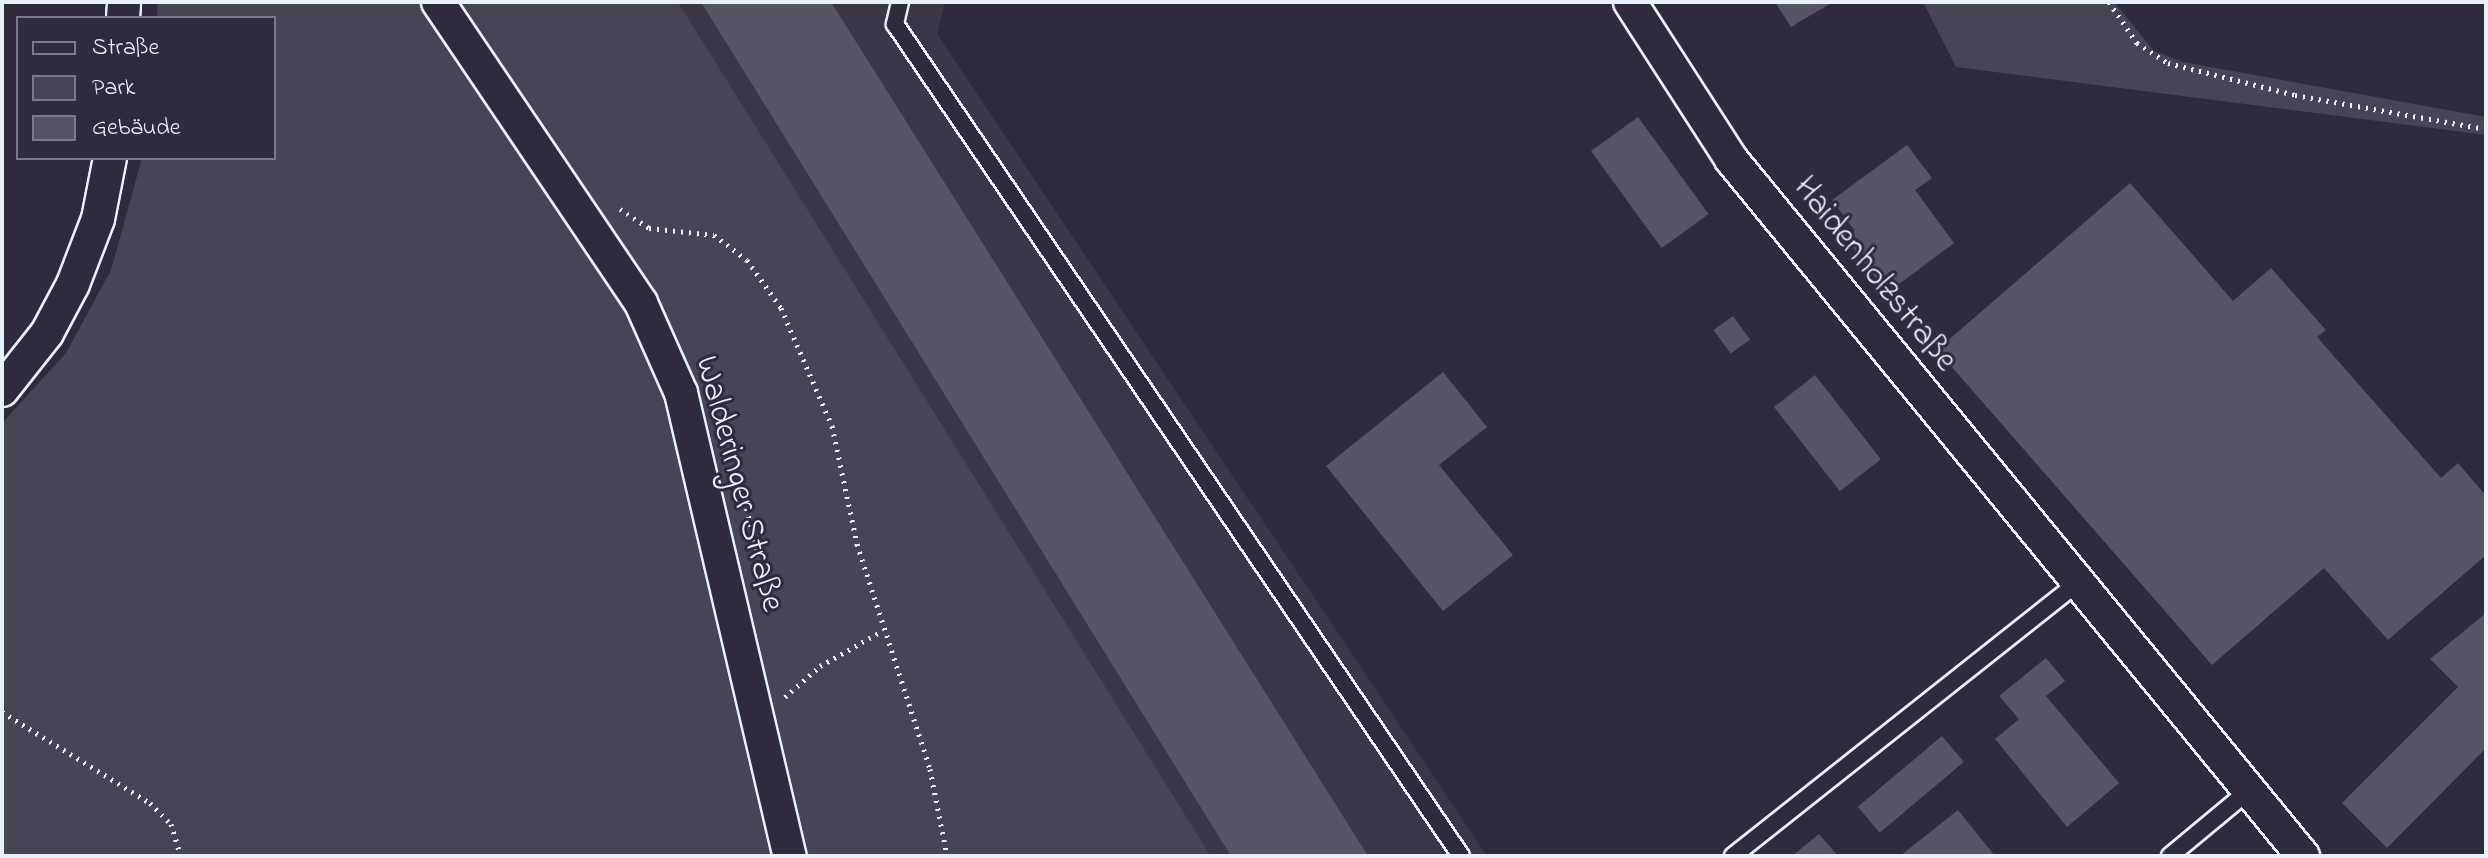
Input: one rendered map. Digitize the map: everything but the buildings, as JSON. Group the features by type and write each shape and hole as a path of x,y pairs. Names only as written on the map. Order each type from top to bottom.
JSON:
{"street":[{"name":"Walderinger Straße","path":"438,2 573,196 641,303 681,393 761,719 790,856"},
{"name":"Haidenholzstraße","path":"1630,2 1731,159 2076,584 2303,856"},
{"path":"2,390 47,333 73,284 98,219 110,160"}],"lane":[{"path":"900,2 895,24 1461,856"},
{"path":"1733,856 2076,584"},
{"path":"2170,856 2247,792"}],"path":[{"path":"2109,2 2137,43 2168,63 2295,95 2486,129"},
{"path":"573,196 613,204 649,228 714,235 756,272 781,308 832,426 882,631 930,769 947,856"},
{"path":"761,719 820,666 882,631"},
{"path":"2,712 150,803 171,824 181,856"}],"shaded area":[{"path":"678,2 945,2 937,34 1487,856 1211,856"}],"green space":[{"path":"158,2 678,2 1211,856 2,856 2,423 66,353 111,270 141,160 276,160 276,16 157,16"},
{"path":"1923,2 2114,2 2154,51 2183,62 2486,117 2486,135 1956,67"}]}
